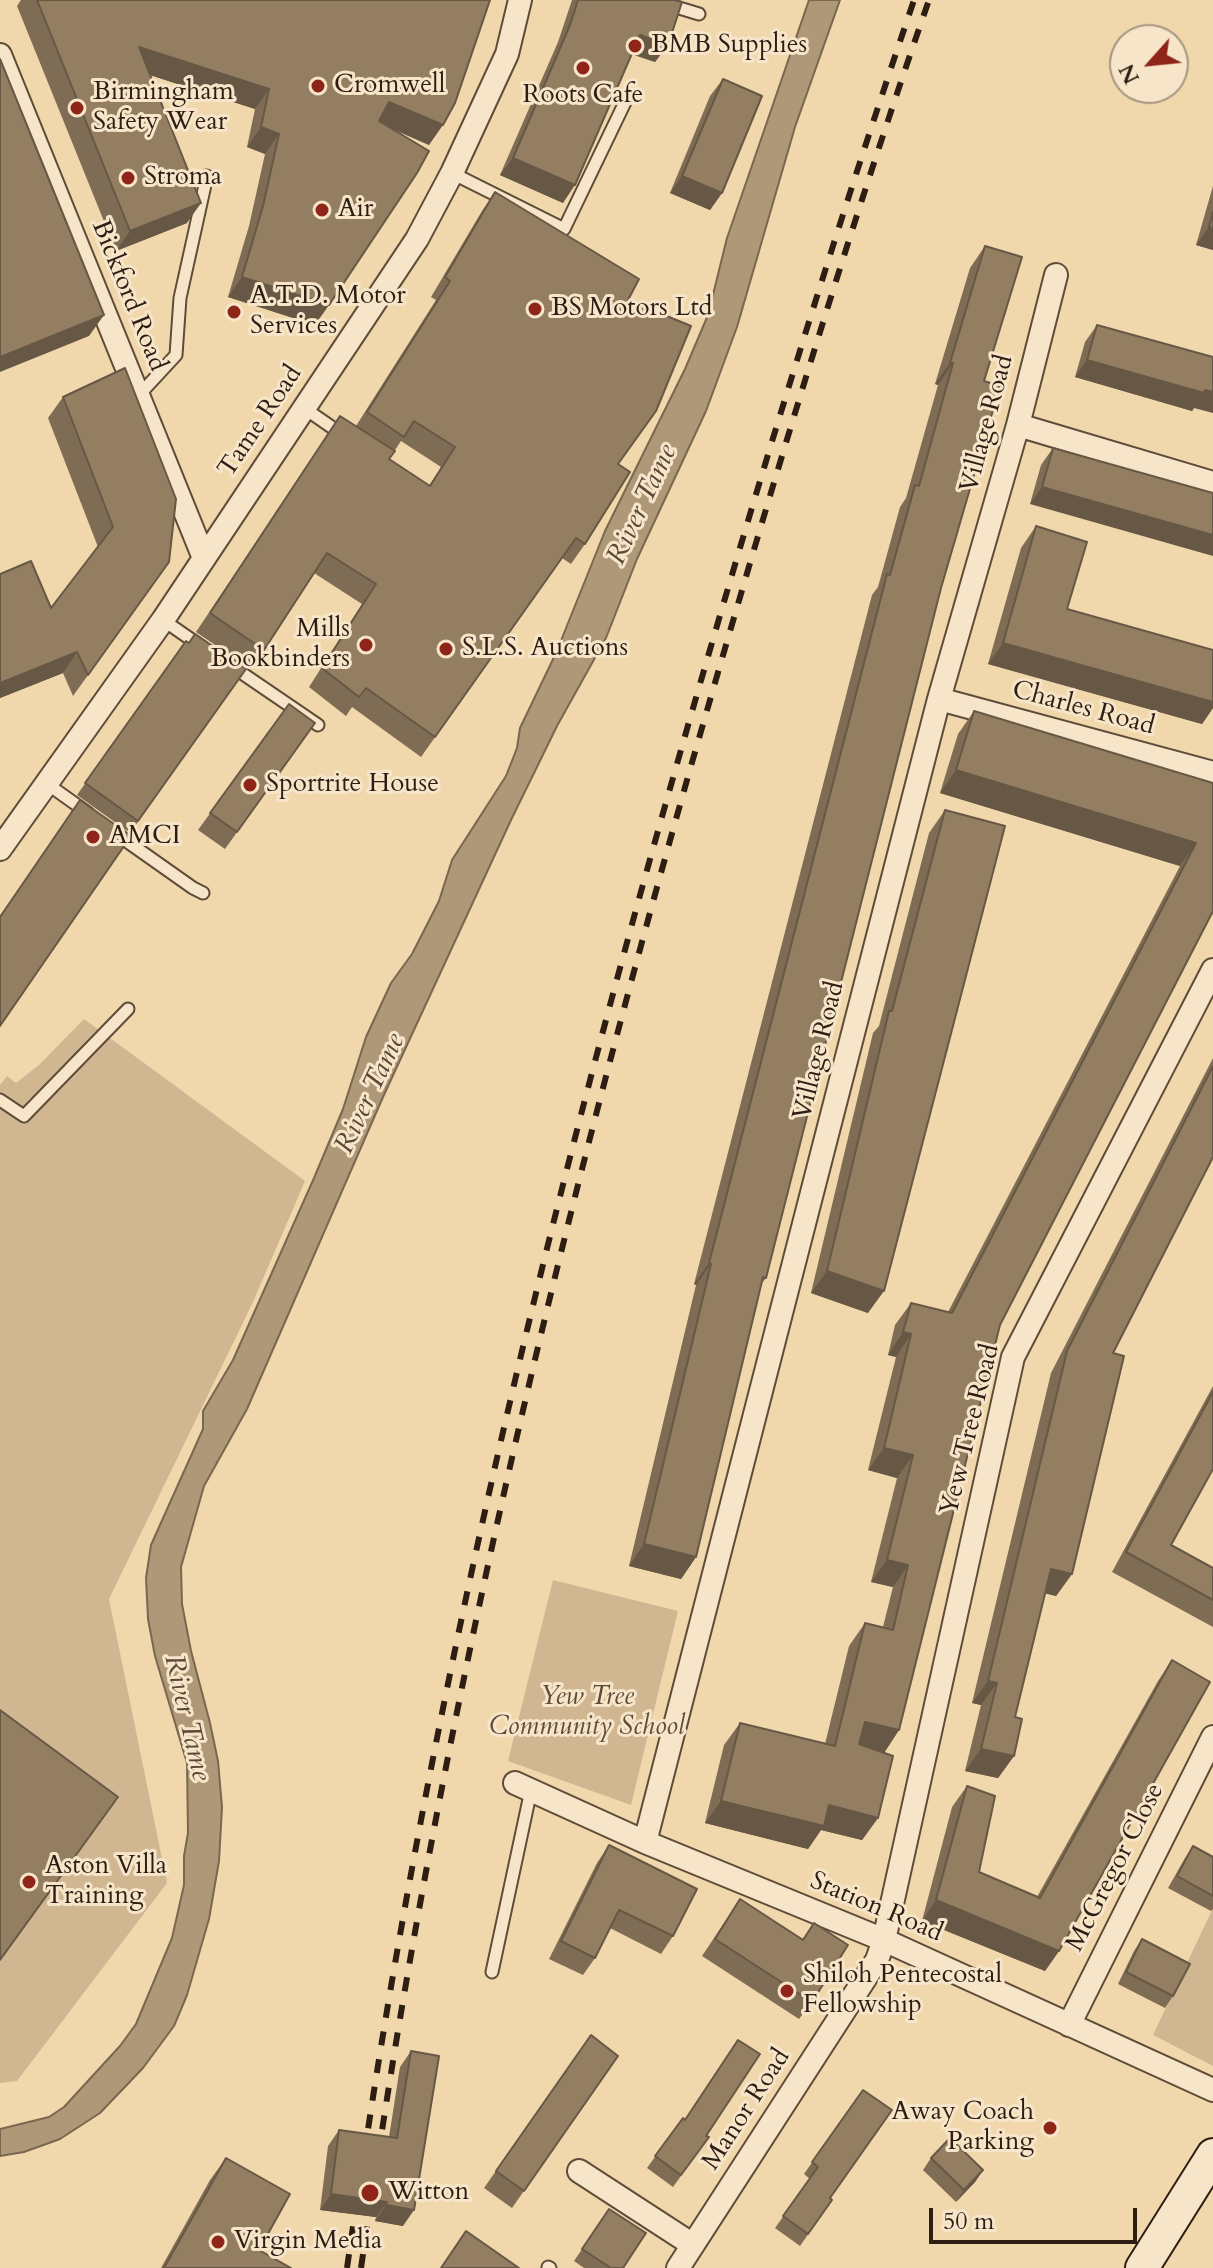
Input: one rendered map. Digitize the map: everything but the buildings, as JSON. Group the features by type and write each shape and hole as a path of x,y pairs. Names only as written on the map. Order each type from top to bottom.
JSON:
{"main road":[{"path":"1142,2268 1213,2155"}],"street":[{"name":"Tame Road","path":"0,849 163,620 417,239 452,173 507,54 520,0"},
{"name":"Bickford Road","path":"0,55 204,558"},
{"name":"Village Road","path":"645,1842 939,699 1018,425 1056,275"},
{"path":"1018,425 1213,483"},
{"name":"Charles Road","path":"939,699 1213,773"},
{"name":"Yew Tree Road","path":"884,1940 1013,1357 1213,970"},
{"name":"McGregor Close","path":"1069,2025 1213,1737"},
{"name":"Station Road","path":"523,1786 645,1842 884,1940 1213,2090"},
{"name":"Manor Road","path":"678,2268 877,1960 884,1940"},
{"path":"579,2171 693,2245"}],"lane":[{"path":"653,0 699,14"},
{"path":"452,173 564,229 628,96"},
{"path":"138,396 176,355 180,298 207,176"},
{"path":"304,408 353,441"},
{"path":"163,620 318,725"},
{"path":"46,783 95,818"},
{"path":"107,827 203,893"},
{"path":"0,1100 24,1116 128,1009"},
{"path":"492,1972 523,1786"}],"green space":[{"path":"84,1019 305,1181 253,1302 109,1599 167,1883 17,2081 0,2083 0,1085 7,1076 16,1083 39,1065"},
{"name":"Yew Tree Community School","path":"553,1580 678,1611 631,1805 508,1761"},
{"path":"1213,1908 1213,2066 1153,2035"}],"water":[{"name":"River Tame","path":"809,0 840,0 795,127 737,327 706,411 637,559 606,638 557,726 511,820 383,1097 247,1409 204,1486 181,1567 182,1604 218,1761 222,1807 219,1861 209,1919 187,1995 174,2026 143,2068 100,2113 60,2139 24,2152 0,2156 0,2129 49,2117 64,2107 120,2046 136,2024 172,1938 184,1885 188,1833 187,1763 155,1656 148,1619 146,1578 151,1545 203,1429 203,1411 233,1360 314,1178 343,1109 366,1037 391,983 412,954 439,901 452,860 506,776 517,748 520,728 556,653 605,531 685,369 708,315 727,238"}],"railway":[{"path":"364,2156 390,1990 453,1660 526,1332 567,1169 654,845 746,526 914,0"},
{"path":"378,2157 407,1980 474,1629 554,1279 598,1105 693,759 777,473 835,283 929,0"},
{"path":"347,2268 358,2192"},
{"path":"361,2268 372,2193"}],"place":[{"name":"BMB Supplies","path":"635,46"},
{"name":"Roots Cafe","path":"583,68"},
{"name":"Cromwell","path":"318,86"},
{"name":"Birmingham Safety Wear","path":"77,108"},
{"name":"Stroma","path":"128,178"},
{"name":"Air","path":"322,210"},
{"name":"BS Motors Ltd","path":"535,309"},
{"name":"A.T.D. Motor Services","path":"234,312"},
{"name":"Mills Bookbinders","path":"366,645"},
{"name":"S.L.S. Auctions","path":"446,649"},
{"name":"Sportrite House","path":"250,785"},
{"name":"AMCI","path":"93,837"},
{"name":"Aston Villa Training","path":"29,1882"},
{"name":"Shiloh Pentecostal Fellowship","path":"787,1991"},
{"name":"Away Coach Parking","path":"1050,2128"},
{"name":"Witton","path":"370,2193"},
{"name":"Virgin Media","path":"218,2242"}]}
